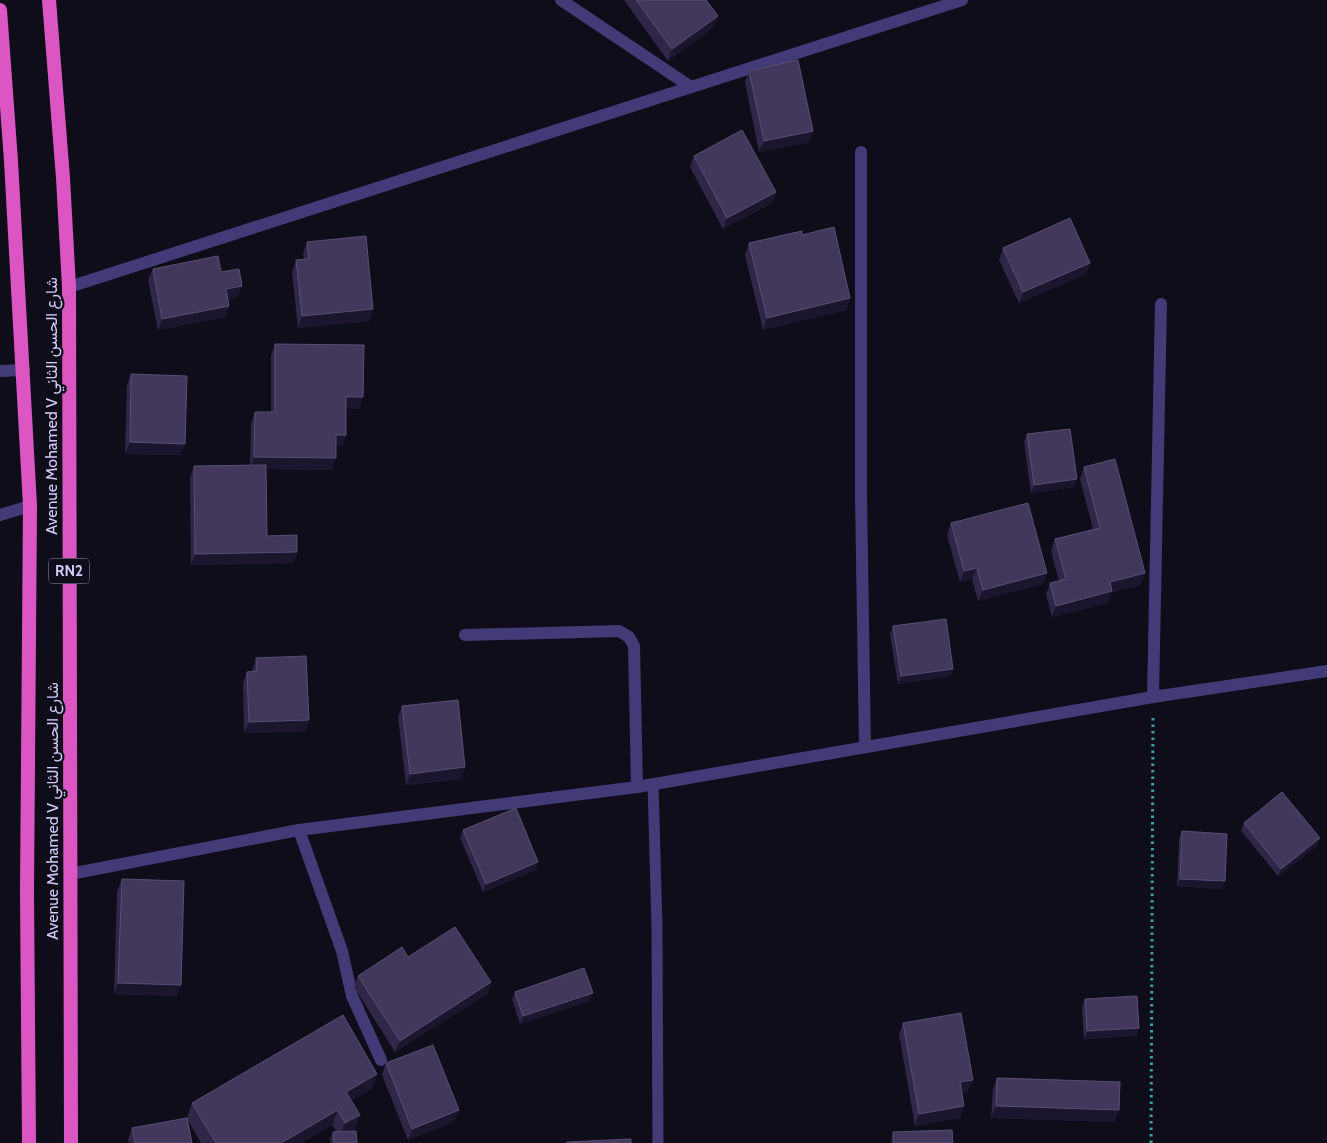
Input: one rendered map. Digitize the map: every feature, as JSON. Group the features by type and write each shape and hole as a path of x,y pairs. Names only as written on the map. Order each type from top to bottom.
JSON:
{"highway":[{"name":"Avenue Mohamed V شارع الحسن الثاني","path":"49,0 64,178 69,287 71,1143"},
{"name":"Avenue Mohamed V شارع الحسن الثاني","path":"0,10 24,370 30,506 29,1143"}],"street":[{"path":"561,0 691,87"},
{"path":"69,287 962,0"},
{"path":"862,152 861,496 865,747"},
{"path":"1153,697 1161,304"},
{"path":"0,371 24,370"},
{"path":"0,515 30,506"},
{"path":"466,635 619,631 629,637 634,646 637,787"},
{"path":"70,874 298,830 637,787 1153,697 1327,672"},
{"path":"298,830 342,951 352,996 381,1060"}],"lane":[{"path":"653,784 657,927 658,1143"}],"path":[{"path":"1151,1143 1153,697"}],"building":[{"path":"636,0 706,0 718,16 672,49"},
{"path":"798,60 813,131 764,141 749,71"},
{"path":"742,130 776,192 727,218 694,156"},
{"path":"1070,218 1090,263 1023,292 1003,248"},
{"path":"834,227 850,298 767,318 749,243 802,231 802,235"},
{"path":"366,236 373,309 302,316 296,260 309,259 307,242"},
{"path":"218,256 221,272 239,269 242,286 226,289 229,306 162,319 153,269"},
{"path":"275,344 364,345 363,397 346,397 346,435 336,435 336,458 254,457 255,412 275,412"},
{"path":"131,374 187,376 185,444 130,442"},
{"path":"1070,429 1077,479 1034,485 1027,434"},
{"path":"1115,459 1145,573 1110,582 1112,591 1056,606 1050,583 1066,579 1055,539 1100,528 1084,467"},
{"path":"266,465 267,536 297,535 297,552 195,554 194,466"},
{"path":"1028,503 1047,573 983,590 977,568 964,571 951,523"},
{"path":"946,619 953,669 901,676 893,626"},
{"path":"306,656 309,720 249,722 247,672 257,671 256,658"},
{"path":"458,700 465,767 410,774 402,706"},
{"path":"1282,792 1320,838 1281,869 1244,823"},
{"path":"516,808 538,862 486,884 463,830"},
{"path":"1182,831 1227,834 1225,881 1180,879"},
{"path":"122,879 184,881 181,985 118,983"},
{"path":"455,927 491,982 400,1041 358,976 402,947 408,957"},
{"path":"584,968 593,993 523,1016 515,992"},
{"path":"1137,996 1139,1028 1087,1031 1085,999"},
{"path":"961,1013 973,1080 960,1082 964,1106 919,1114 903,1023"},
{"path":"343,1015 377,1074 346,1092 360,1115 345,1123 338,1110 281,1143 216,1143 192,1103"},
{"path":"433,1045 459,1110 412,1129 386,1063"},
{"path":"997,1078 1120,1082 1119,1110 996,1106"},
{"path":"187,1118 192,1143 135,1143 132,1128"},
{"path":"952,1130 953,1143 894,1143 893,1132"},
{"path":"356,1131 357,1143 334,1143 333,1132"},
{"path":"631,1139 631,1143 567,1143 567,1142"}]}
